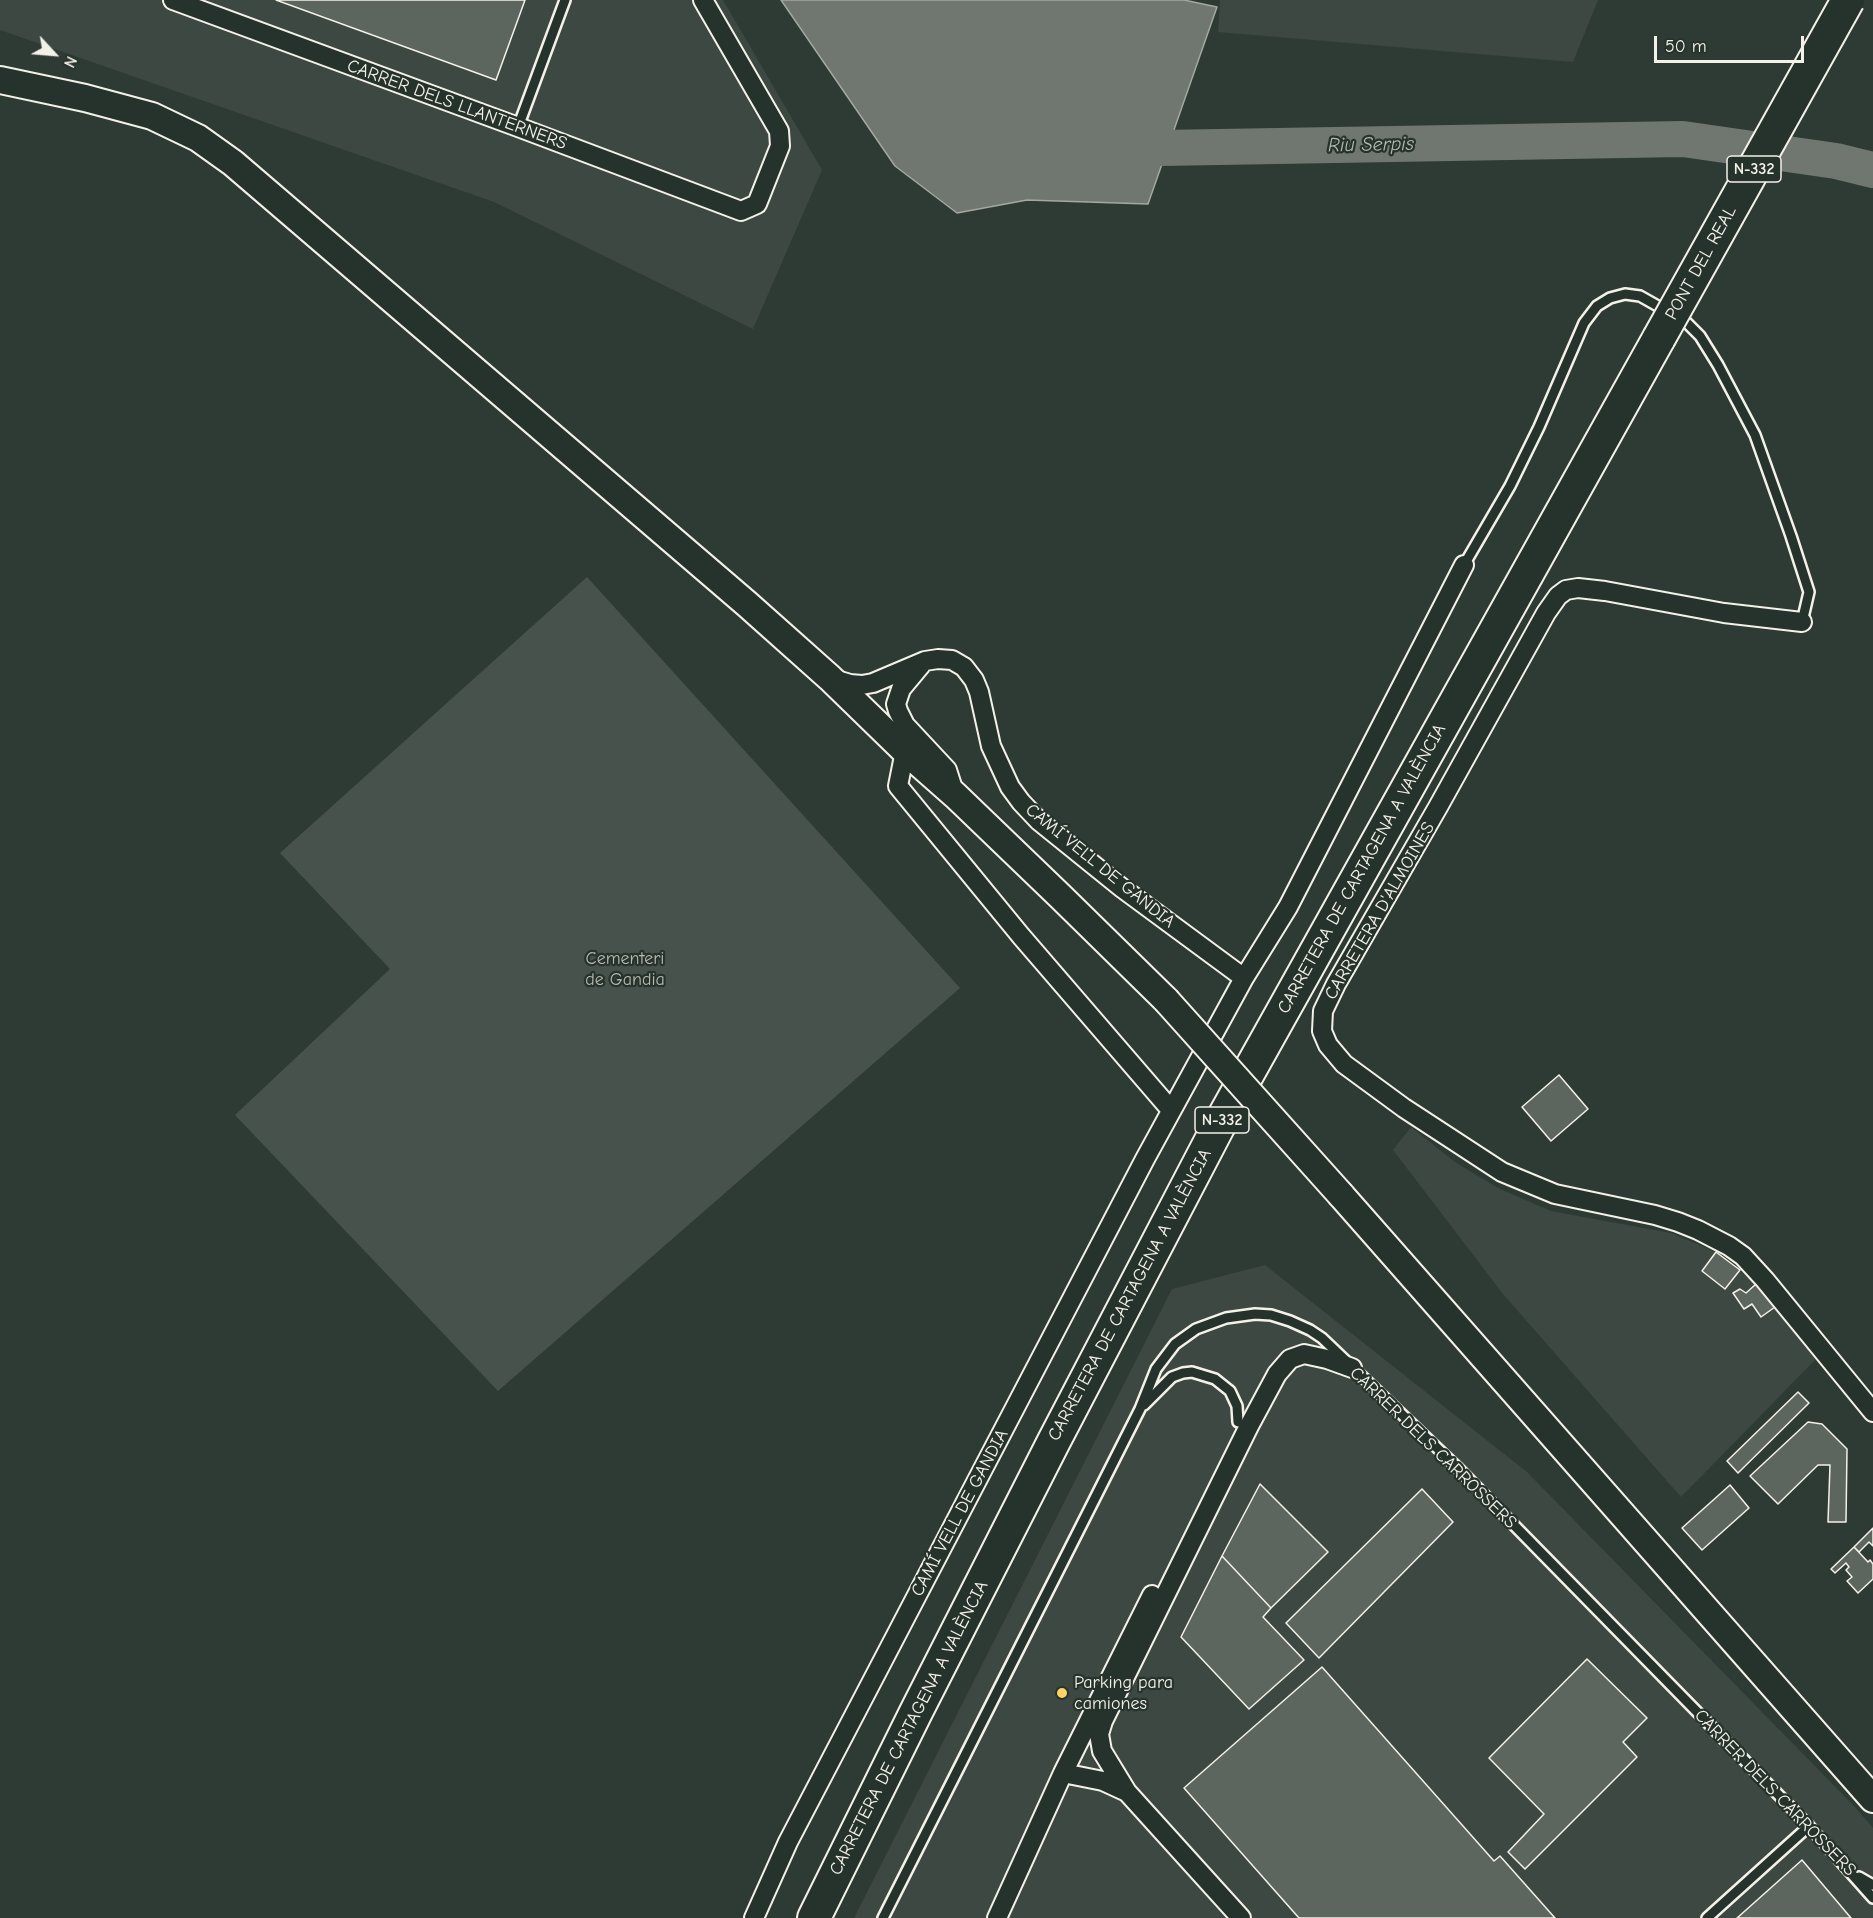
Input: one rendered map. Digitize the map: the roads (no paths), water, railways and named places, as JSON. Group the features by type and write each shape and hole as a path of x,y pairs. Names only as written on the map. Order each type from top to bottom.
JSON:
{"highway":[{"name":"PONT DEL REAL","path":"1659,338 1848,0"},
{"name":"CARRETERA DE CARTAGENA A VALÈNCIA","path":"814,1918 1053,1443 1218,1127 1659,338"}],"main road":[{"path":"0,80 85,98 152,116 198,138 233,163 747,604 830,678 905,751 956,796 1166,1000 1341,1195 1873,1799"}],"street":[{"name":"CARRER DELS LLANTERNERS","path":"173,0 197,4 741,212 757,204 780,146 779,131 703,0"},
{"name":"CAMÍ VELL DE GANDIA","path":"754,1918 788,1842 1170,1110 1244,978 1288,906 1464,565"},
{"name":"CARRETERA D'ALMOINES","path":"1802,622 1724,613 1578,588 1566,590 1558,596 1546,613 1336,984 1323,1011 1322,1031 1328,1045 1344,1064 1404,1108 1502,1172 1555,1194 1678,1222 1729,1246 1743,1256 1765,1280 1873,1412"},
{"name":"CAMÍ VELL DE GANDIA","path":"830,678 862,685 938,659 951,660 964,667 974,680 979,692 991,746 1010,788 1039,821 1122,888 1244,978"},
{"path":"925,662 901,689 896,704 905,726 947,770 956,796"},
{"path":"905,751 897,786 1021,936 1170,1110"},
{"name":"CARRER DELS CARROSSERS","path":"1127,1792 1102,1751 1099,1734 1103,1721 1277,1374 1290,1359 1304,1354 1352,1368"},
{"path":"997,1918 1063,1773 1194,1509 1234,1436 1238,1422"},
{"path":"1063,1773 1103,1781 1127,1792 1240,1918"}],"lane":[{"path":"518,127 565,0"},
{"path":"1464,565 1510,486 1539,427 1584,323 1597,306 1610,298 1625,294 1640,296 1686,322 1700,336 1755,435 1809,592 1802,622"},
{"path":"883,1918 1140,1409 1156,1369 1174,1344 1196,1329 1226,1318 1255,1314 1271,1315 1310,1330 1322,1338 1352,1368"},
{"name":"CARRER DELS CARROSSERS","path":"1352,1368 1457,1467 1809,1826 1873,1898"},
{"path":"1140,1409 1172,1377 1192,1372 1215,1379 1230,1391 1237,1406 1238,1422"},
{"path":"1707,1918 1809,1826"},
{"path":"1849,1871 1873,1886"}],"waterway":[{"name":"Riu Serpis","path":"1120,142 1161,148 1683,139 1836,161 1873,170"}],"place":[{"name":"Parking para camiones","path":"1062,1693"}],"park label":[{"name":"Cementeri de Gandia","path":"625,969"}]}
